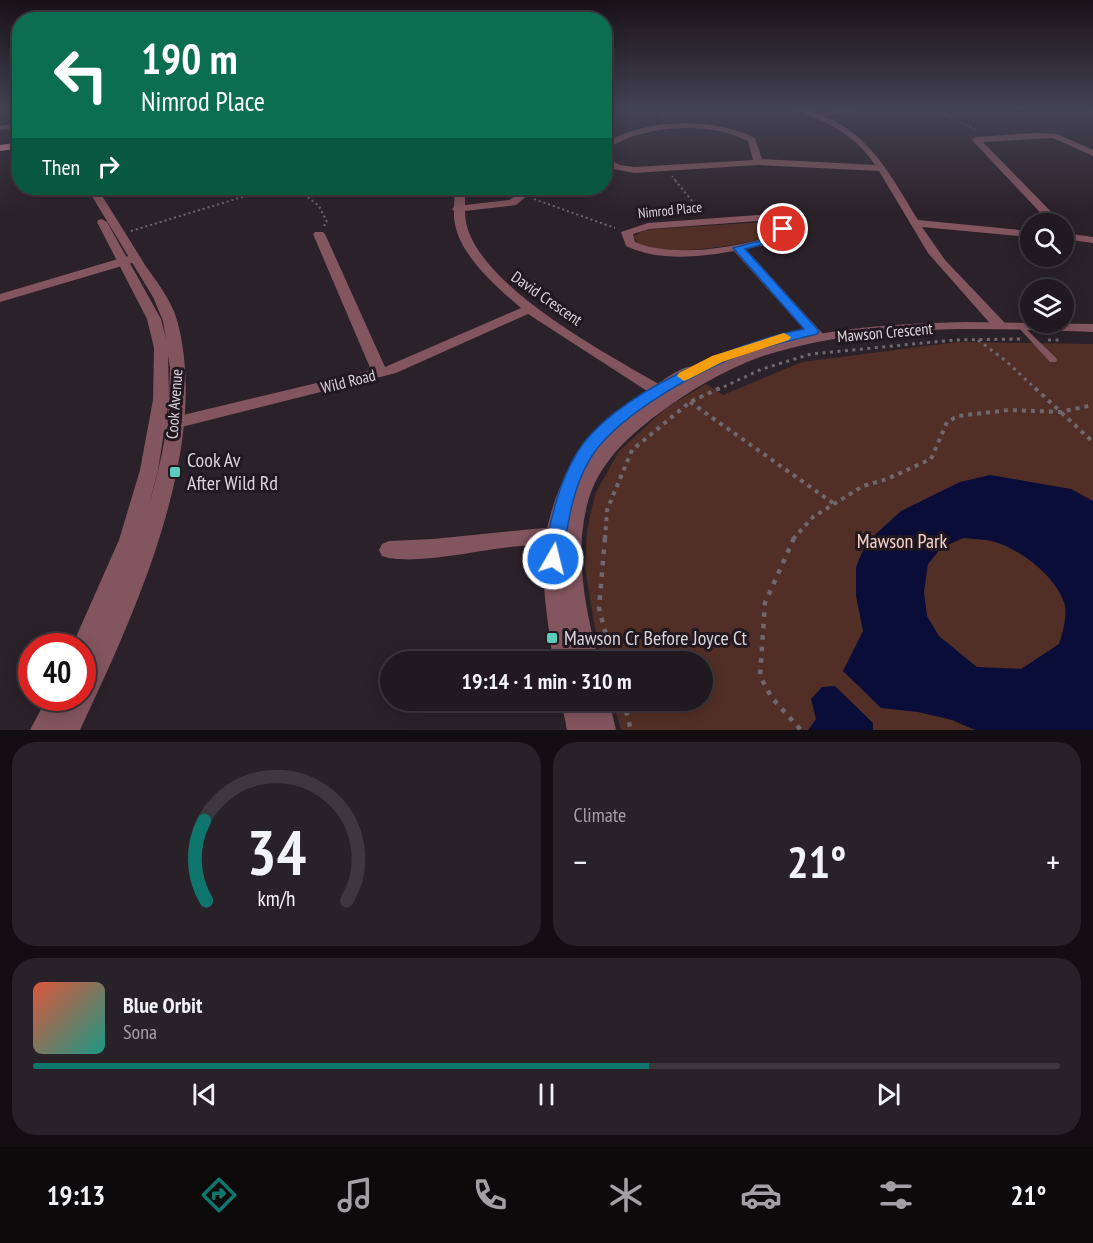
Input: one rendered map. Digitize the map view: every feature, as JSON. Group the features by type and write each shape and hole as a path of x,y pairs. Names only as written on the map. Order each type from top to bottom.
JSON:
{"street":[{"path":"753,143 758,162"},
{"path":"863,143 882,168 924,240 997,322"},
{"path":"977,143 1047,213"},
{"path":"1070,143 1093,153"},
{"path":"612,166 625,169 758,162 882,168"},
{"name":"Cook Avenue","path":"67,730 104,654 135,577 166,474 176,423 178,370 170,319 87,195"},
{"name":"Cook Avenue","path":"89,633 129,540 149,470 158,427 162,373 158,333 147,303 129,260 96,195"},
{"name":"David Crescent","path":"459,195 457,208 459,224 481,264 499,286 529,309 664,394"},
{"path":"457,208 512,203 518,195"},
{"name":"Nimrod Place","path":"770,219 782,225 782,236 738,248 660,254 638,249 627,241 627,232 648,226 709,221 770,219"},
{"path":"915,223 1020,233"},
{"path":"318,234 380,373"},
{"path":"1074,236 1093,240"},
{"path":"738,248 816,335"},
{"path":"0,298 129,260"},
{"name":"Wild Road","path":"158,427 380,373 529,309"},
{"path":"1074,321 1093,322"},
{"name":"Mawson Crescent","path":"585,651 564,537 565,497 585,454 598,437 620,417 664,394 717,359 787,336 816,335 870,325 1020,323"},
{"name":"Mawson Crescent","path":"1074,327 1093,328"},
{"path":"389,550 421,551 528,537 564,537"},
{"name":"Mawson Crescent","path":"564,537 553,559 564,651"},
{"path":"43,730 53,711"},
{"path":"576,711 580,730"},
{"path":"599,711 603,730"}],"lane":[{"path":"1029,333 1032,339 1053,360"}],"path":[{"path":"665,168 709,221"},
{"path":"128,232 255,195"},
{"path":"305,195 319,206 327,222 318,234"},
{"path":"531,195 627,232"},
{"path":"968,331 1006,361 1093,442"},
{"path":"610,651 599,609 607,510 632,450 690,402 762,369 811,354 976,339 1065,340"},
{"path":"690,402 833,503"},
{"path":"799,728 772,698 760,676 765,603 793,539 813,517 863,486 887,479 931,459 947,422 958,416 1009,410 1060,412 1093,405"},
{"path":"627,711 631,730"}],"green space":[{"path":"764,222 775,229 775,233 752,241 699,249 656,250 638,244 634,236 645,230"},
{"name":"Mawson Park","path":"957,342 1093,344 1093,730 621,730 616,711 713,711 713,651 601,651 585,568 587,530 595,494 619,451 666,408 706,384 723,395 802,362"}],"shaded area":[{"path":"990,475 1071,489 1093,501 1093,730 975,730 952,720 918,712 881,708 843,671 863,631 856,596 856,567 866,543 901,511 960,482","holes":["963,538 995,542 1026,557 1053,582 1064,602 1065,618 1059,644 1021,669 977,667 939,636 927,616 924,592 928,564 941,548"]},
{"path":"835,686 873,723 873,730 808,730 816,719 811,699 822,687"}],"slow traffic":[{"path":"684,376 717,359 784,337"}],"place":[{"name":"Cook Av After Wild Rd","path":"175,472"},
{"name":"Mawson Cr Before Joyce Ct","path":"552,638"}],"route":[{"path":"553,559 562,507 572,478 585,454 598,437 620,417 690,372 717,359 787,336 813,331 738,248 777,239 782,236 783,229"}]}
